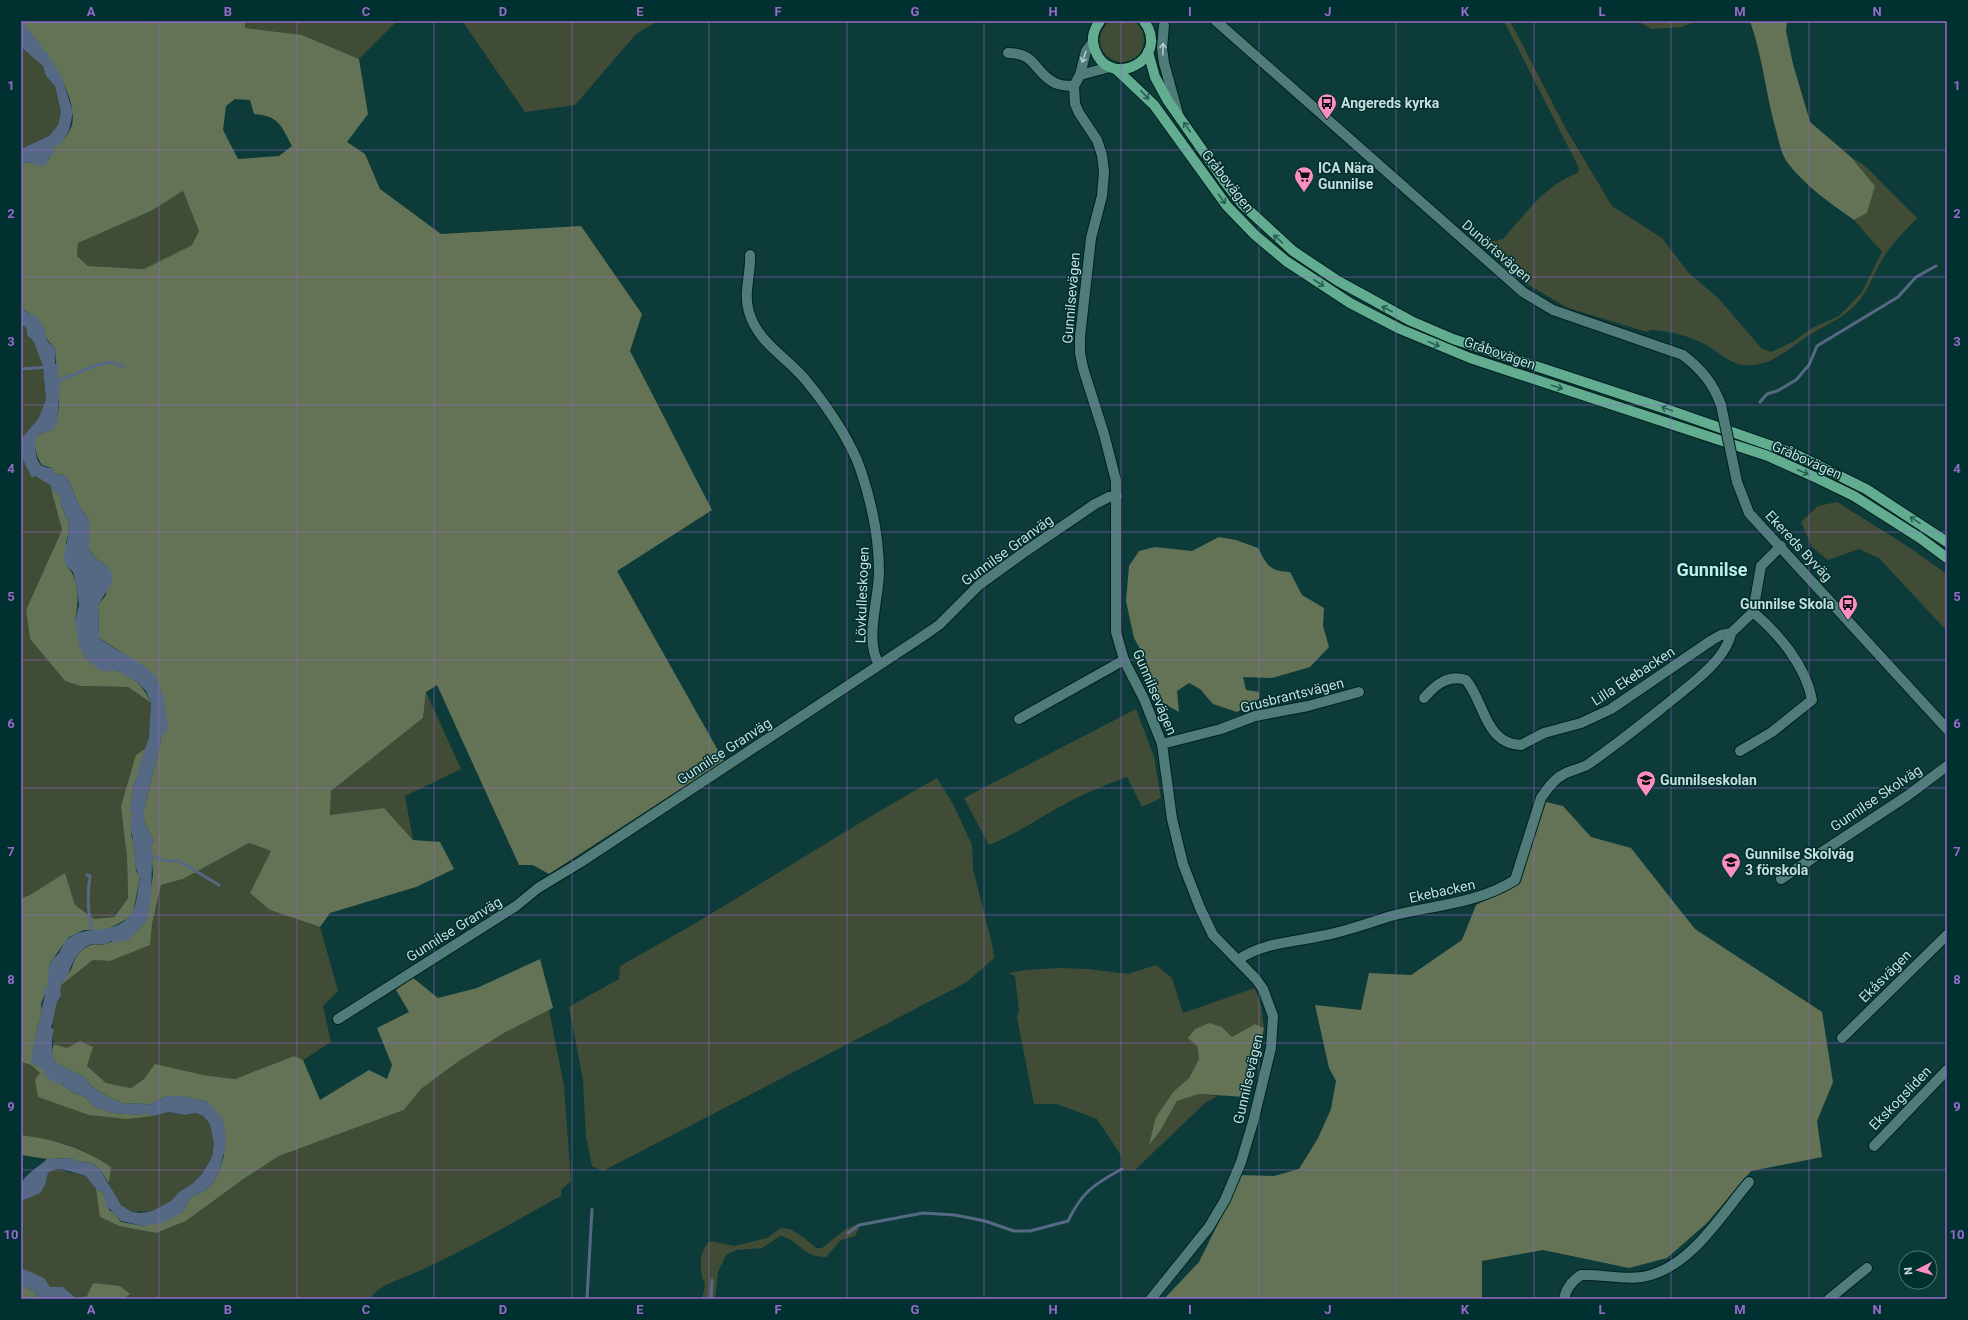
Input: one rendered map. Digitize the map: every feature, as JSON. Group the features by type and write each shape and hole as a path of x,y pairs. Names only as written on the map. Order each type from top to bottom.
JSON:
{"main road":[{"path":"1113,68 1131,68 1138,64 1148,52 1151,37 1144,21"},
{"path":"1093,42 1097,23"},
{"name":"Gråbovägen","path":"1093,42 1098,57 1113,68 1154,105 1228,206 1255,236 1286,261 1350,303 1400,329 1470,358 1768,456 1854,496 1920,538 1947,558"},
{"name":"Gråbovägen","path":"1148,52 1158,82 1224,181 1242,204 1264,226 1293,251 1338,282 1411,321 1453,339 1666,409 1795,454 1866,489 1947,542"}],"street":[{"name":"Dunörtsvägen","path":"1216,21 1523,292 1553,310 1683,355 1697,366 1708,379 1721,405 1737,482"},
{"path":"1151,37 1165,23"},
{"path":"1165,23 1162,48 1164,63 1178,114"},
{"path":"1008,53 1019,53 1028,57 1048,79 1056,84 1074,86 1080,75 1086,51 1093,42"},
{"path":"1080,75 1113,68"},
{"name":"Gunnilsevägen","path":"1074,86 1075,104 1079,113 1097,140 1102,155 1104,172 1102,196 1091,238 1080,337 1080,353 1116,481 1116,632 1124,660 1144,699 1162,744 1172,819 1183,864 1200,908 1213,935 1238,960 1263,989 1273,1016 1271,1048 1253,1122 1241,1162 1225,1200 1209,1227 1151,1299"},
{"name":"Lövkulleskogen","path":"750,255 745,296 749,313 760,336 808,382 846,439 865,482 877,534 879,572 873,646 876,659 879,664"},
{"name":"Ekereds Byväg","path":"1737,482 1749,513 1781,546 1947,729"},
{"name":"Gunnilse Granväg","path":"338,1018 516,906 538,888 587,858 851,685 879,664 939,625 979,586 1026,551 1094,504 1109,497 1117,496"},
{"path":"1740,751 1772,732 1812,700 1810,689 1791,654 1768,624 1753,612 1761,566 1781,546"},
{"name":"Lilla Ekebacken","path":"1424,698 1433,687 1451,678 1466,680 1472,689 1487,722 1499,737 1508,743 1521,745 1544,733 1586,721 1611,709 1712,640 1721,635 1731,633 1753,612"},
{"name":"Lilla Ekebacken","path":"1585,766 1629,735 1688,688 1711,666 1729,642 1731,633"},
{"path":"1019,719 1124,660"},
{"name":"Grusbrantsvägen","path":"1162,744 1221,728 1255,716 1308,706 1359,692"},
{"name":"Ekebacken","path":"1238,960 1247,954 1282,943 1361,927 1390,916 1455,904 1486,895 1504,887 1515,880 1541,798 1549,786 1564,774 1585,766"},
{"name":"Gunnilse Skolväg","path":"1781,879 1907,796 1947,766"},
{"name":"Ekåsvägen","path":"1842,1038 1947,935"},
{"name":"Ekskogsliden","path":"1874,1146 1947,1070"},
{"path":"1564,1299 1568,1288 1574,1280 1581,1275 1641,1277 1652,1275 1671,1265 1698,1245 1749,1182"},
{"path":"1828,1299 1867,1268"}],"green space":[{"path":"1118,18 1126,18 1138,24 1144,36 1144,44 1138,56 1126,62 1118,62 1106,56 1100,44 1100,36 1106,24"},
{"path":"23,21 245,21 245,28 302,35 359,59 368,114 347,142 365,154 380,189 441,234 581,226 642,314 630,351 712,510 617,571 724,761 549,874 533,865 519,865 437,685 426,692 423,718 331,791 330,815 384,808 413,840 440,842 454,869 416,887 330,913 320,927 270,910 250,893 271,851 249,843 183,879 161,885 152,924 150,945 110,961 93,960 60,986 70,972 76,957 84,948 93,944 104,945 114,941 124,939 127,940 146,922 153,875 151,846 154,842 144,821 144,809 162,736 157,681 149,670 99,638 98,605 106,595 108,567 94,557 89,549 89,520 80,508 67,477 54,474 52,468 42,465 35,449 35,440 37,437 42,433 52,430 56,421 59,401 56,349 47,338 38,321 28,312 21,309 21,164 45,162 48,160 52,149 69,132 73,120 72,106 60,77 42,49 25,27","holes":["235,99 250,100 254,114 274,119 282,127 292,146 279,156 238,159 223,130 226,106","183,191 199,231 192,245 144,269 88,266 77,256 78,243 151,211"]},
{"path":"245,21 397,21 359,59 302,35 245,28"},
{"path":"459,21 658,21 636,34 575,105 525,112 463,22"},
{"path":"1504,21 1510,21 1566,129 1612,206 1662,238 1688,272 1720,300 1761,348 1771,352 1794,341 1812,328 1839,316 1862,292 1882,252 1854,220 1867,213 1875,186 1851,157 1865,166 1917,218 1898,238 1886,254 1865,292 1853,308 1770,361 1762,364 1738,364 1701,342 1687,337 1673,333 1651,330 1647,332 1568,308 1527,284 1502,265 1500,256 1492,251 1467,226 1488,240 1497,241 1503,239 1546,192 1566,178 1578,173 1579,168"},
{"path":"1638,21 1696,21 1682,27 1651,29"},
{"path":"1750,21 1787,21 1786,31 1793,64 1810,122 1851,157 1875,186 1867,213 1854,220 1827,201 1802,179 1785,159 1773,120 1758,49"},
{"path":"21,47 43,66 46,76 55,86 61,112 58,125 49,136 21,149"},
{"path":"183,191 199,231 192,245 144,269 88,266 77,256 78,243 151,211"},
{"path":"21,326 25,326 30,339 34,342 38,350 43,366 46,400 38,419 21,439"},
{"path":"21,439 23,460 32,478 35,476 50,485 62,530 26,610 30,639 65,681 80,686 128,687 151,703 149,737 146,748 136,755 127,857 128,898 113,917 94,919 75,905 65,874 30,895 21,898"},
{"path":"50,485 53,491 60,495 60,502 68,521 69,531 66,542 66,565 71,571 76,584 78,598 75,620 101,671 115,671 123,673 134,679 146,693 151,703 128,687 80,686 65,681 30,639 26,610 62,530"},
{"path":"1837,502 1904,544 1947,574 1947,631 1879,558 1859,549 1828,560 1812,547 1801,522 1818,506"},
{"path":"1219,537 1236,540 1258,548 1270,566 1277,570 1290,572 1302,595 1324,608 1323,626 1329,647 1310,667 1272,678 1243,677 1246,690 1259,692 1259,699 1237,712 1213,704 1200,689 1189,683 1177,691 1179,712 1158,700 1144,674 1147,661 1134,638 1126,601 1129,566 1139,551 1155,547 1192,551"},
{"path":"426,692 461,769 405,796 413,840 384,808 330,815 331,791 423,718"},
{"path":"1136,709 1154,757 1161,798 1142,807 1127,777 1080,796 1018,831 989,845 964,798"},
{"path":"146,748 133,788 130,810 133,814 131,835 134,844 136,871 140,876 133,913 127,919 106,930 84,930 69,937 50,963 48,986 41,1004 42,1012 39,1020 32,1059 32,1063 45,1070 70,1091 87,1098 92,1106 113,1113 141,1115 145,1113 153,1116 127,1119 89,1115 38,1097 35,1080 40,1073 31,1065 21,1062 21,898 30,895 65,873 75,905 94,919 114,917 128,898 127,857 121,806 136,755"},
{"path":"937,778 953,804 972,845 973,869 992,944 994,958 967,982 603,1171 592,1166 586,1137 583,1080 569,1007 619,979 620,966 700,920"},
{"path":"1546,802 1563,806 1591,837 1631,848 1695,929 1822,1012 1833,1082 1817,1121 1822,1157 1751,1171 1707,1223 1667,1258 1629,1268 1543,1250 1482,1261 1482,1299 1164,1299 1199,1262 1242,1175 1274,1176 1299,1169 1318,1138 1331,1109 1336,1081 1329,1068 1315,1005 1361,1010 1369,973 1411,975 1462,940 1476,905 1516,884"},
{"path":"249,843 271,851 270,910 320,927 338,991 323,1006 331,1042 303,1060 294,1056 235,1079 203,1075 144,1079 131,1088 106,1083 67,1048 54,1044 52,1033 53,1019 58,1000 61,996 60,986 93,960 110,961 149,945 161,885 183,879"},
{"path":"540,959 553,1008 504,1033 459,1061 421,1089 404,1110 279,1156 242,1180 186,1221 156,1233 119,1226 100,1217 96,1189 103,1192 109,1210 114,1213 121,1222 144,1226 183,1212 190,1198 204,1191 213,1183 219,1172 224,1155 208,1102 181,1096 167,1096 148,1105 140,1103 125,1104 108,1097 91,1086 84,1077 56,1063 52,1054 54,1044 67,1048 80,1041 93,1047 87,1066 106,1083 131,1088 144,1079 155,1064 203,1075 235,1079 294,1056 303,1060 320,1100 369,1070 387,1079 392,1065 377,1028 409,1012 396,990 412,977 438,998 477,988"},
{"path":"1156,965 1172,978 1183,1013 1255,988 1261,1006 1264,1028 1255,1024 1232,1037 1222,1027 1197,1046 1199,1059 1189,1078 1174,1091 1160,1131 1177,1101 1199,1094 1218,1096 1205,1103 1134,1171 1122,1169 1122,1157 1097,1119 1057,1104 1034,1104 1017,1018 1019,1011 1015,976 1008,973 1026,970 1059,968 1088,969 1128,974"},
{"path":"549,1010 564,1086 571,1181 561,1190 561,1196 450,1256 383,1287 373,1294 370,1299 124,1299 129,1294 87,1296 77,1299 63,1287 50,1287 47,1282 40,1277 21,1268 21,1201 31,1196 38,1190 44,1183 48,1173 55,1169 86,1176 96,1189 101,1217 119,1226 156,1233 186,1221 242,1180 279,1156 404,1110 421,1089 459,1061 504,1033"},
{"path":"1209,1023 1222,1027 1232,1037 1255,1024 1264,1028 1259,1054 1249,1061 1246,1097 1199,1094 1177,1101 1160,1131 1149,1145 1156,1117 1174,1091 1189,1078 1199,1059 1197,1046 1188,1038 1195,1029"},
{"path":"21,1062 31,1065 40,1073 38,1097 62,1104 161,1114 169,1112 185,1115 196,1113 203,1116 210,1124 214,1144 212,1157 202,1174 192,1184 179,1192 171,1201 152,1211 132,1212 121,1205 113,1193 109,1183 110,1167 89,1154 68,1145 22,1135"},
{"path":"21,1131 22,1135 68,1145 100,1160 111,1167 109,1183 101,1171 92,1163 76,1161 71,1158 47,1159 21,1155"},
{"path":"858,1224 859,1229 855,1236 841,1240 826,1257 812,1255 792,1241 780,1236 762,1248 736,1250 726,1255 718,1272 715,1299 702,1299 705,1285 701,1262 703,1251 710,1241 734,1246 767,1238 781,1228 790,1229 803,1237 816,1248 822,1248 846,1229"},
{"path":"93,1283 120,1286 130,1294 124,1299 77,1299 87,1296"},
{"path":"21,1285 34,1291 40,1299 21,1299"}],"water":[{"path":"21,21 23,21 43,51 48,52 49,57 61,75 73,112 69,131 62,142 52,149 55,152 47,160 47,164 41,167 30,162 21,164 21,149 49,136 58,125 61,112 55,86 46,76 43,66 21,47"},
{"path":"21,309 37,317 45,329 48,340 56,349 55,364 58,365 59,369 57,372 60,381 57,423 53,430 40,434 36,440 36,455 42,466 52,468 54,474 67,477 80,508 89,520 89,549 94,557 108,567 112,574 112,583 98,605 99,638 143,665 154,676 161,690 168,729 162,736 144,809 144,821 154,842 151,846 154,857 152,861 151,900 146,922 127,941 119,940 116,943 111,941 104,944 88,945 76,957 70,968 68,977 61,985 61,996 57,1003 51,1027 54,1030 52,1052 56,1063 84,1077 91,1086 108,1097 125,1104 140,1103 148,1105 167,1096 181,1096 208,1102 223,1119 225,1128 226,1144 219,1172 213,1183 204,1191 190,1198 183,1212 165,1222 144,1226 121,1221 110,1209 107,1209 103,1192 96,1189 86,1176 62,1169 55,1169 48,1173 45,1185 40,1193 21,1201 21,1184 29,1174 47,1159 71,1158 76,1161 92,1163 101,1171 121,1205 132,1212 141,1213 152,1211 171,1201 179,1192 192,1184 202,1174 212,1157 214,1144 210,1124 203,1116 196,1113 185,1115 169,1112 153,1116 146,1113 141,1115 113,1113 92,1106 87,1098 70,1091 61,1083 57,1084 45,1076 44,1070 31,1063 45,995 44,989 48,986 49,970 52,960 59,953 67,939 84,931 107,928 122,923 129,917 134,908 140,877 136,866 134,845 131,834 133,814 130,810 133,788 149,737 151,703 146,691 137,682 118,671 101,671 85,658 79,645 75,620 79,605 77,588 73,572 66,565 64,555 69,531 68,521 60,502 60,495 53,491 50,485 35,476 32,478 23,460 21,439 38,419 46,400 43,366 34,342 27,335 25,326 21,326"},
{"path":"21,1268 44,1278 50,1287 63,1287 77,1299 40,1299 34,1291 21,1285"}],"waterway":[{"path":"1760,402 1767,394 1777,391 1796,380 1809,365 1817,346 1898,297 1916,277 1936,266"},
{"path":"57,381 100,364 113,362 124,366"},
{"path":"21,369 47,367"},
{"path":"150,857 156,857 165,861 179,861 219,885"},
{"path":"87,875 90,876 88,904 93,932"},
{"path":"848,1233 859,1225 923,1213 955,1215 985,1221 1014,1231 1030,1231 1068,1221 1078,1203 1096,1184 1122,1169"},
{"path":"587,1299 592,1209"},
{"path":"711,1299 712,1280"}],"place":[{"name":"Angereds kyrka","path":"1327,120"},
{"name":"ICA Nära Gunnilse","path":"1304,193"},
{"name":"Gunnilse Skola","path":"1848,621"},
{"name":"Gunnilseskolan","path":"1646,797"},
{"name":"Gunnilse Skolväg 3 förskola","path":"1731,879"}],"district":[{"name":"Gunnilse","path":"1712,570"}]}
